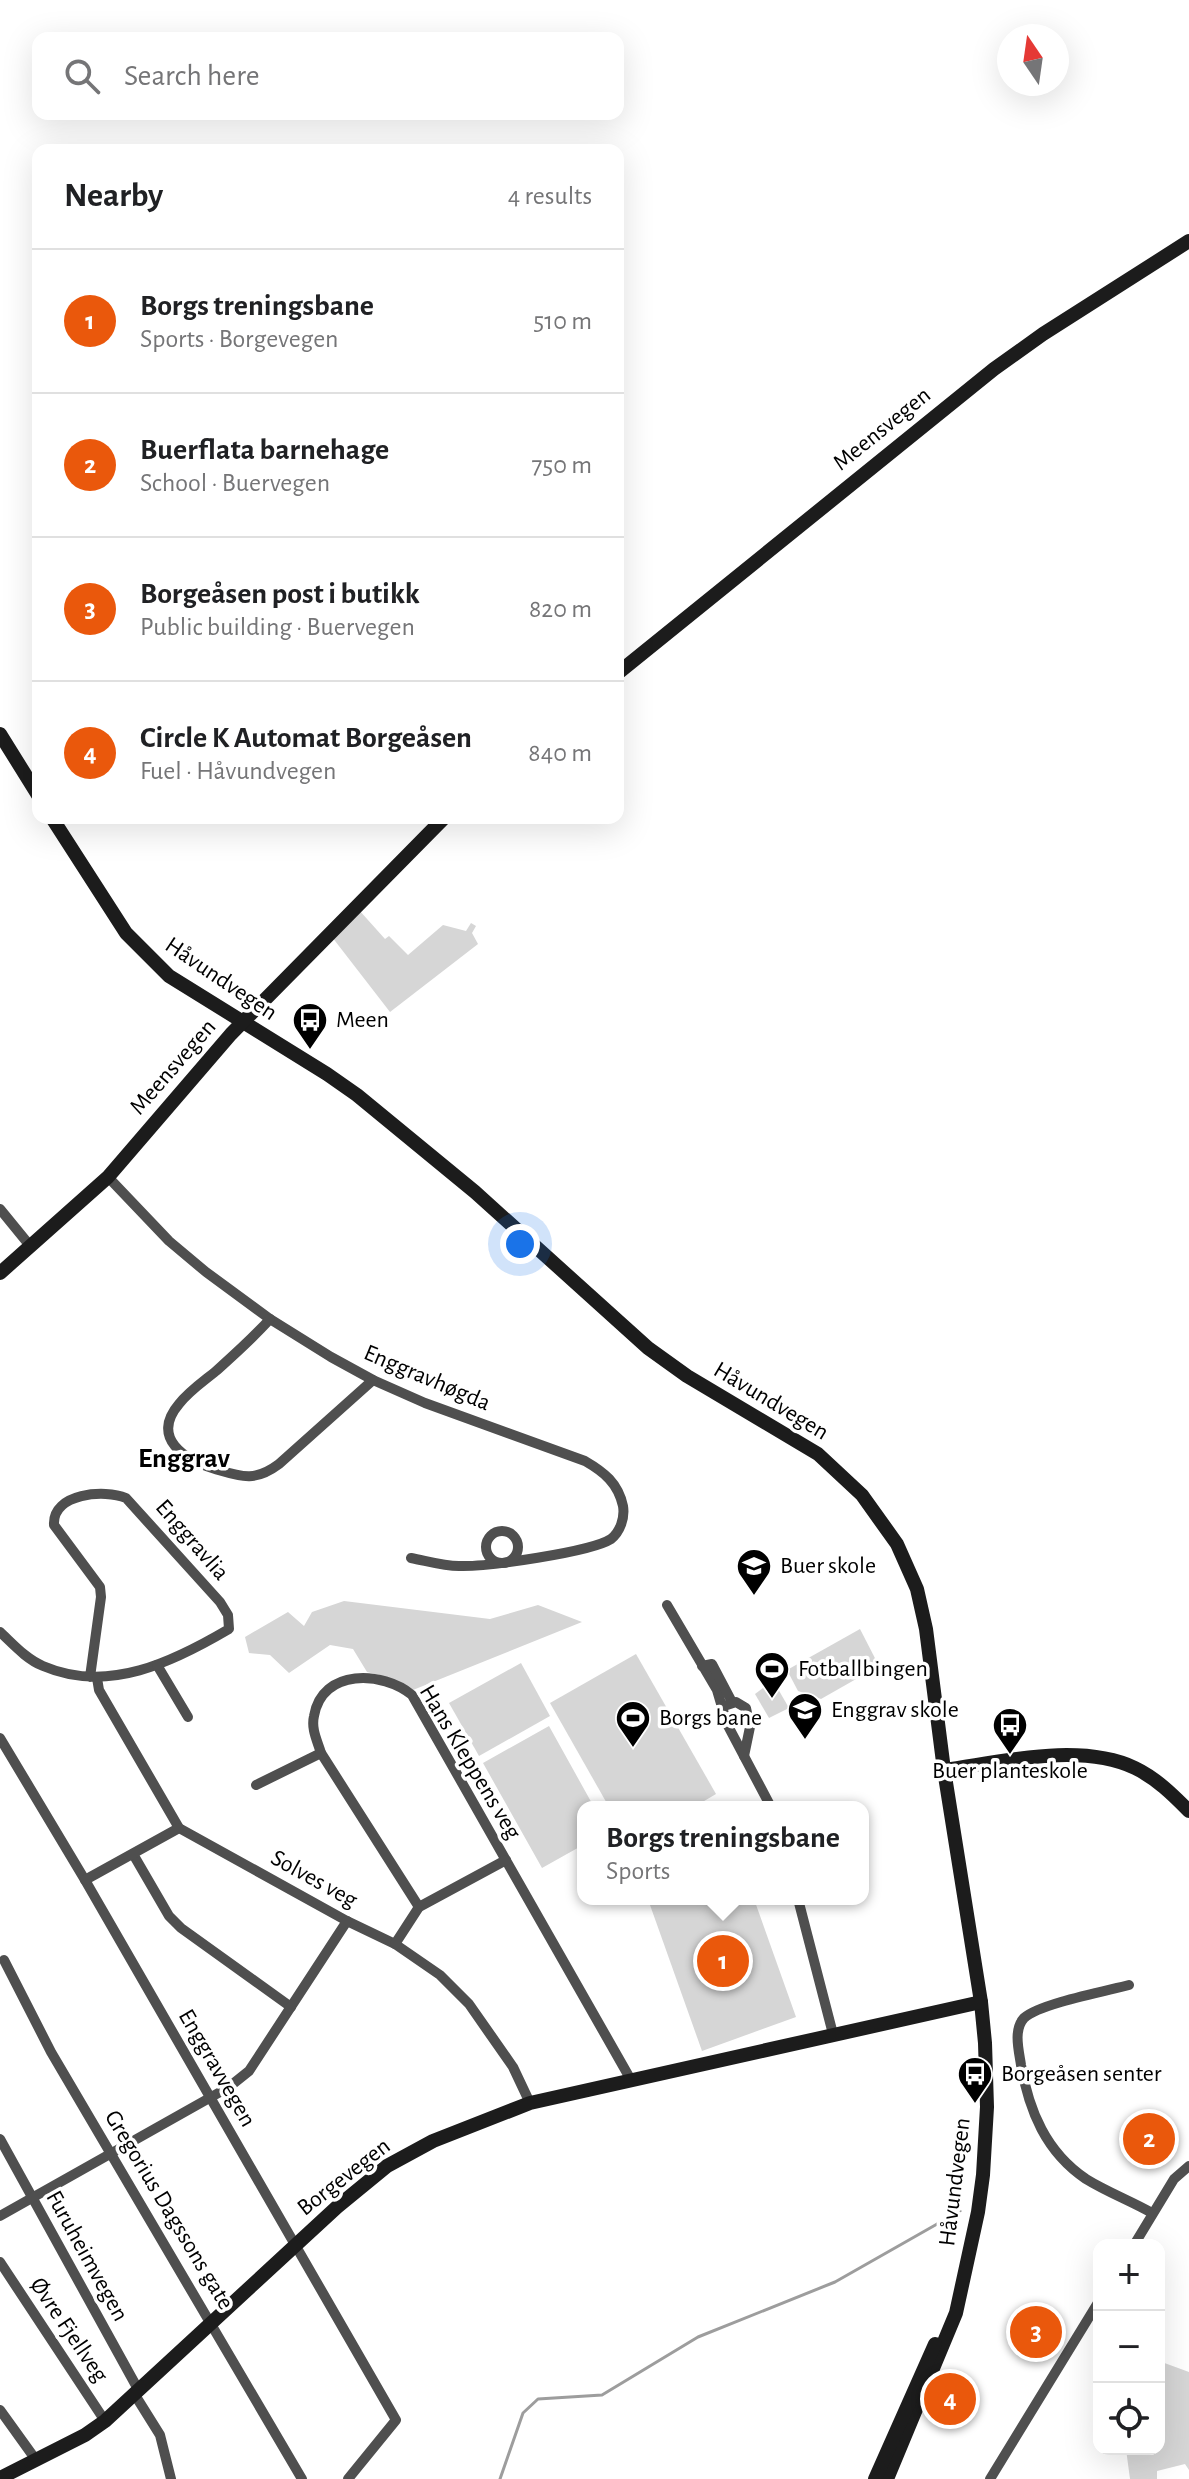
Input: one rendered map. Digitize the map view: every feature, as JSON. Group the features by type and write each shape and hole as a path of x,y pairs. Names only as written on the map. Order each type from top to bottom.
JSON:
{"main road":[{"name":"Meensvegen","path":"624,668 994,369 1189,241"},
{"path":"0,734 32,785"},
{"name":"Håvundvegen","path":"56,824 103,901 137,946 180,984 327,1074 411,1138 648,1348 687,1376 797,1439 831,1464 855,1487 897,1544 917,1589 926,1629 944,1770 981,2002 987,2072 986,2143 978,2212 962,2283 948,2336 887,2479"},
{"name":"Meensvegen","path":"0,1273 108,1177 242,1022 438,824"},
{"path":"944,1770 1061,1755 1093,1756 1136,1769 1161,1785 1189,1811"},
{"name":"Borgevegen","path":"0,2478 105,2421 295,2245 387,2166 456,2131 530,2103 981,2002"},
{"name":"Håvundvegen","path":"875,2479 962,2283"}],"street":[{"name":"Enggravhøgda","path":"108,1177 193,1262 270,1319 373,1380 425,1403 585,1461 604,1472 614,1483 623,1511 623,1520 613,1537 593,1546 505,1563 457,1566 411,1558"},
{"path":"0,1209 31,1247"},
{"path":"270,1319 256,1336 176,1407 169,1429 172,1443 187,1459 232,1474 262,1475 290,1455 373,1380"},
{"name":"Enggravlia","path":"94,1677 101,1597 96,1580 54,1525 56,1509 80,1496 119,1495 134,1505 228,1615 229,1629 157,1665"},
{"path":"667,1605 726,1704 727,1724 768,1801"},
{"path":"0,1632 16,1648 44,1667 94,1677 120,1675 157,1665 188,1717"},
{"path":"85,1880 179,1828 94,1677"},
{"name":"Hans Kleppens veg","path":"419,1907 321,1753 314,1733 313,1717 324,1695 343,1680 367,1677 402,1687 412,1695 631,2080"},
{"path":"726,1704 743,1704 748,1713 749,1736 744,1756"},
{"name":"Enggravvegen","path":"0,1738 396,2420 348,2479"},
{"path":"256,1785 321,1753"},
{"name":"Solves veg","path":"179,1828 347,1921 395,1944 440,1975 469,2004 513,2067 530,2103"},
{"path":"133,1854 169,1916 181,1928 291,2007"},
{"name":"Hans Kleppens veg","path":"395,1944 419,1907 506,1860"},
{"path":"800,1905 833,2034"},
{"path":"0,2216 229,2087 249,2071 347,1921"},
{"name":"Gregorius Dagssons gate","path":"4,1960 51,2052 302,2479"},
{"path":"1129,1985 1037,2011 1023,2020 1017,2032 1029,2105 1058,2154 1084,2178 1152,2213"},
{"name":"Furuheimvegen","path":"0,2139 165,2445 171,2479"},
{"path":"1137,2239 1174,2179 1189,2166"},
{"name":"Øvre Fjellveg","path":"0,2262 105,2421"},
{"path":"990,2479 1093,2311"},
{"path":"0,2410 36,2460"}],"shaded area":[{"path":"359,910 385,939 389,936 408,955 443,925 466,931 471,923 476,926 472,933 478,944 390,1012 332,937"},
{"path":"344,1601 490,1619 538,1605 582,1622 408,1692 395,1681 367,1672 353,1649 330,1645 289,1673 270,1655 249,1653 245,1637 288,1612 304,1626 312,1612"},
{"path":"860,1629 879,1666 821,1699 798,1691 787,1670"},
{"name":"Borgs bane","path":"636,1654 716,1794 704,1801 606,1801 550,1703"},
{"path":"521,1663 550,1716 479,1756 449,1703"},
{"name":"Fotballbingen","path":"774,1682 789,1708 769,1718 755,1694"},
{"path":"549,1726 591,1801 577,1801 577,1848 542,1868 483,1763"},
{"path":"650,1905 756,1905 796,2017 702,2051"},
{"path":"1165,2363 1189,2372 1189,2470 1185,2464 1157,2471 1157,2479 1130,2479 1127,2455 1165,2455"}],"waterway":[{"path":"500,2479 523,2413 538,2399 602,2395 698,2337 835,2282 960,2211"}],"place":[{"name":"Meen","path":"310,1051"},
{"name":"Buer skole","path":"754,1597"},
{"name":"Fotballbingen","path":"772,1700"},
{"name":"Enggrav skole","path":"805,1741"},
{"name":"Borgs bane","path":"633,1749"},
{"name":"Buer planteskole","path":"1010,1756"},
{"name":"Borgs treningsbane","path":"723,1961"},
{"name":"Borgeåsen senter","path":"975,2105"},
{"name":"Buerflata barnehage","path":"1149,2139"},
{"name":"Borgeåsen post i butikk","path":"1036,2332"},
{"name":"Circle K Automat Borgeåsen","path":"950,2399"}],"district":[{"name":"Enggrav","path":"184,1459"}]}
